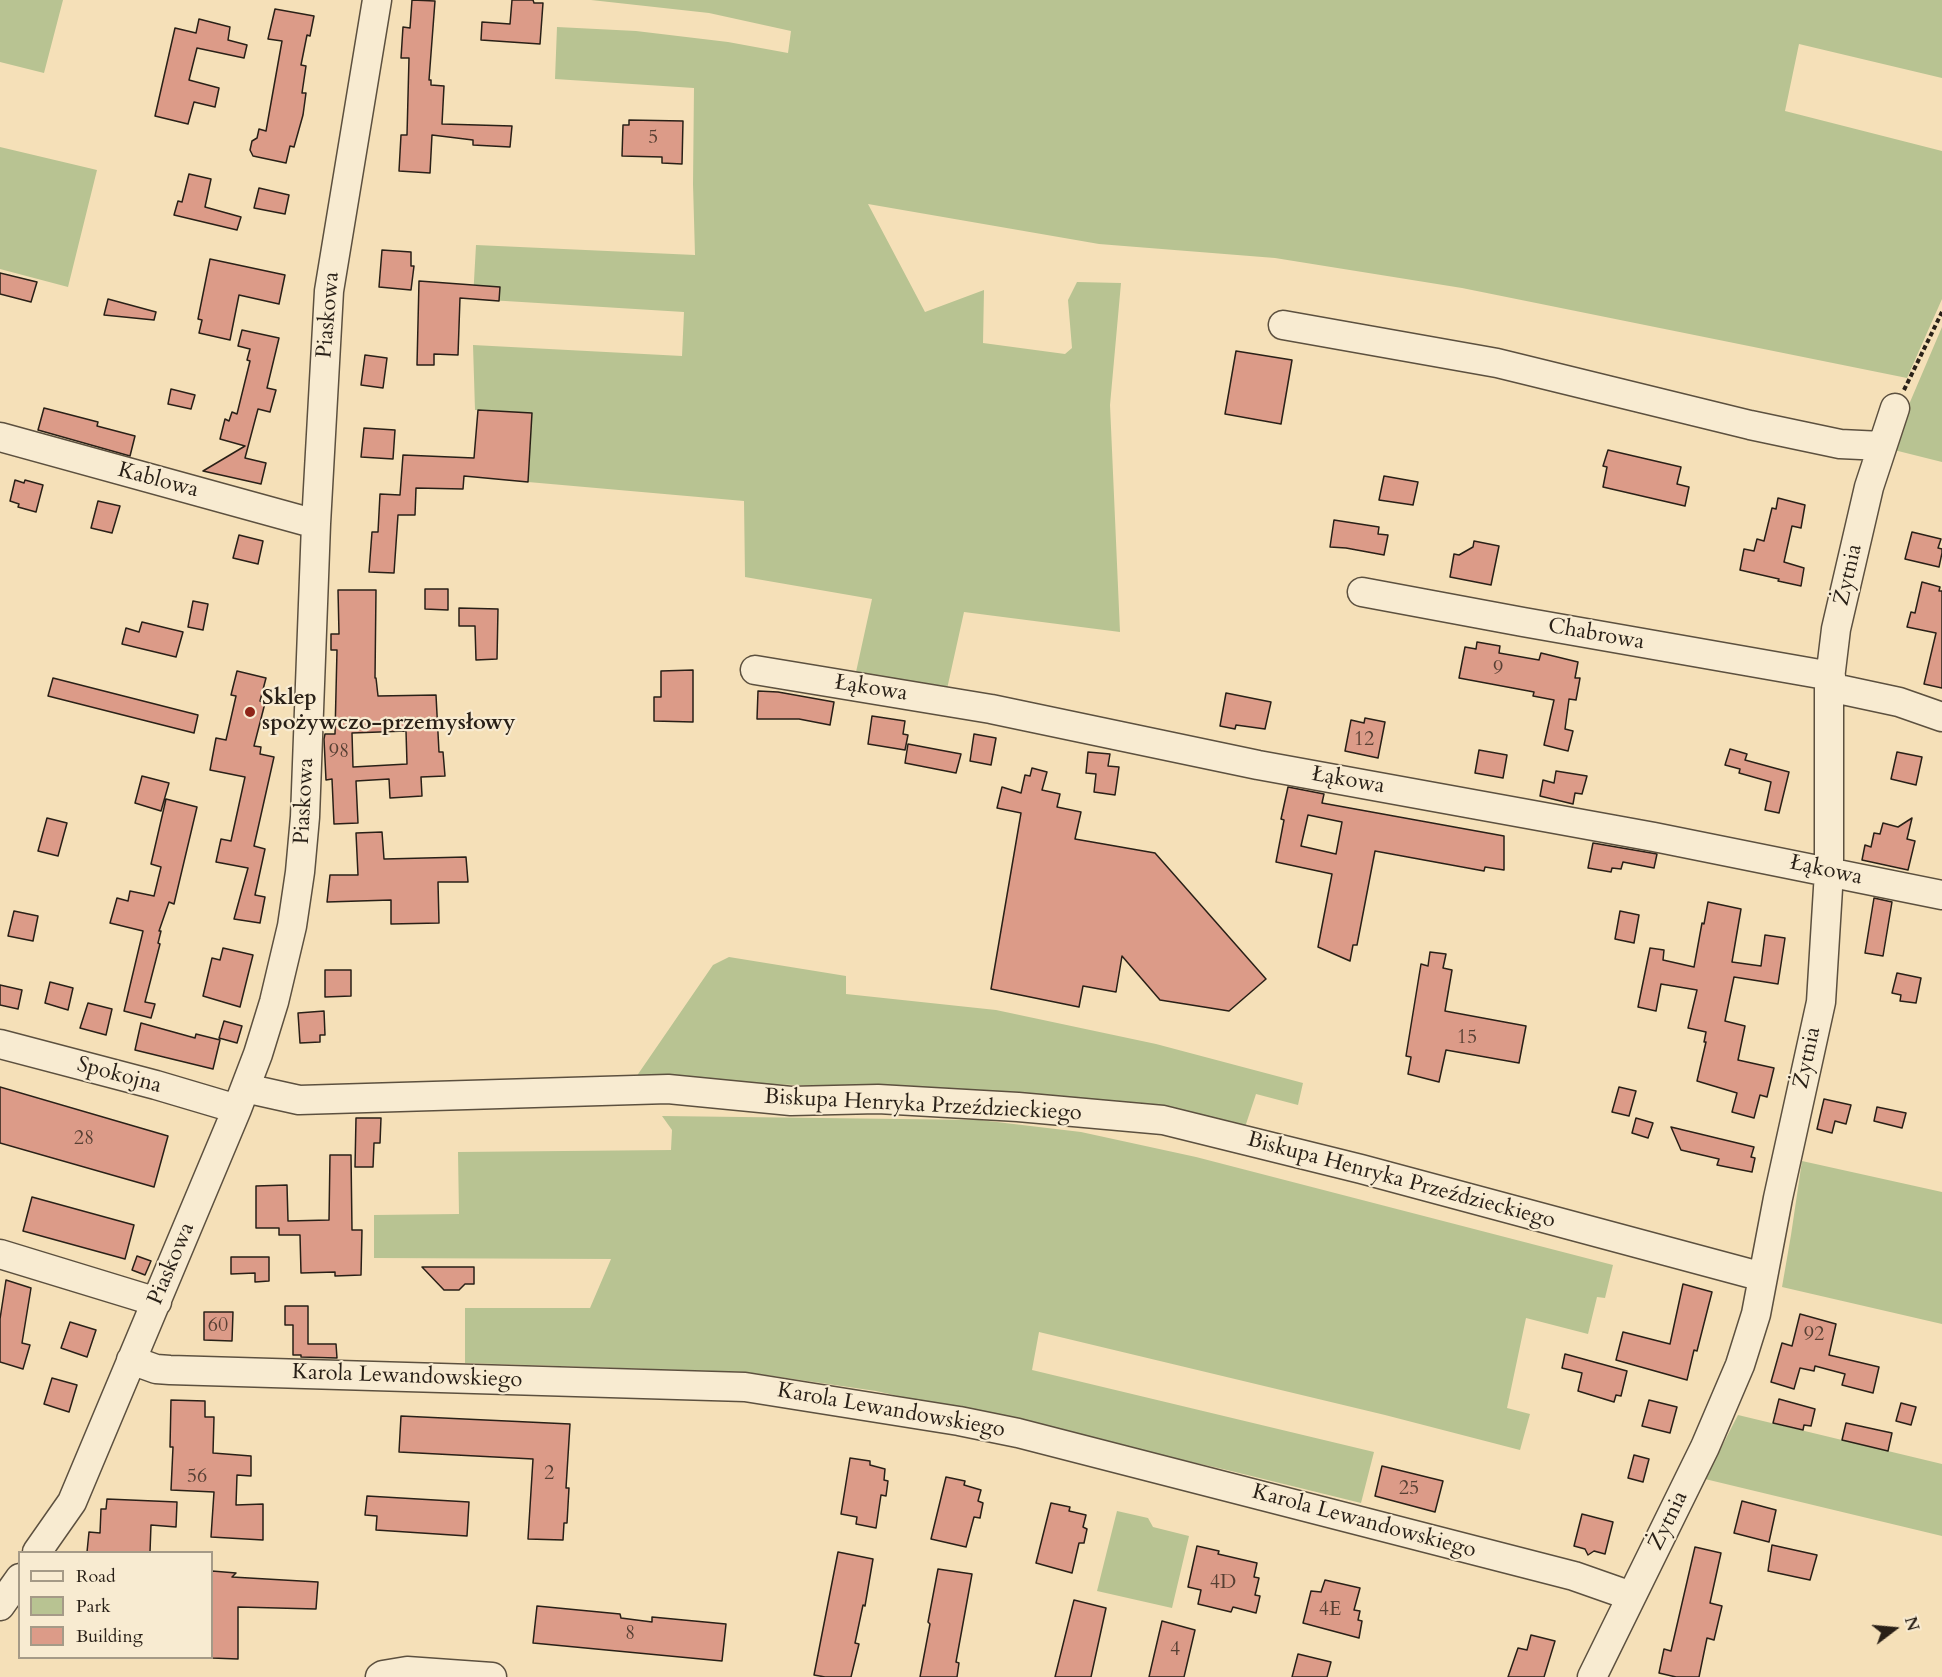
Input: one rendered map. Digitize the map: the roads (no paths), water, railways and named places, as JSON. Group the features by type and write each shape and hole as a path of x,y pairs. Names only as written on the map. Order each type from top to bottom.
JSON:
{"street":[{"name":"Piaskowa","path":"38,1551 72,1502 241,1098 274,1002 292,926 300,872 305,805 316,524 329,291 377,0"},
{"path":"1283,325 1497,363 1750,425 1829,441 1882,446"},
{"name":"Żytnia","path":"1592,1677 1705,1447 1740,1365 1756,1314 1778,1198 1821,1002 1829,872 1830,682 1836,629 1869,487 1895,408"},
{"name":"Kablowa","path":"0,437 316,524"},
{"name":"Chabrowa","path":"1362,592 1830,682 1942,717"},
{"name":"Łąkowa","path":"755,670 991,709 1258,765 1654,837 1942,895"},
{"name":"Spokojna","path":"0,1044 156,1085 241,1098"},
{"name":"Biskupa Henryka Przeździeckiego","path":"241,1098 299,1100 669,1089 791,1101 878,1099 1018,1107 1163,1120 1373,1172 1763,1277"},
{"path":"0,1254 157,1302"},
{"name":"Karola Lewandowskiego","path":"131,1360 156,1369 184,1371 745,1387 810,1397 958,1421 1066,1444 1574,1576 1631,1596"},
{"path":"0,1606 18,1581"},
{"path":"380,1677 407,1671 492,1677"}],"place":[{"name":"Sklep spożywczo-przemysłowy","path":"250,712"}]}
